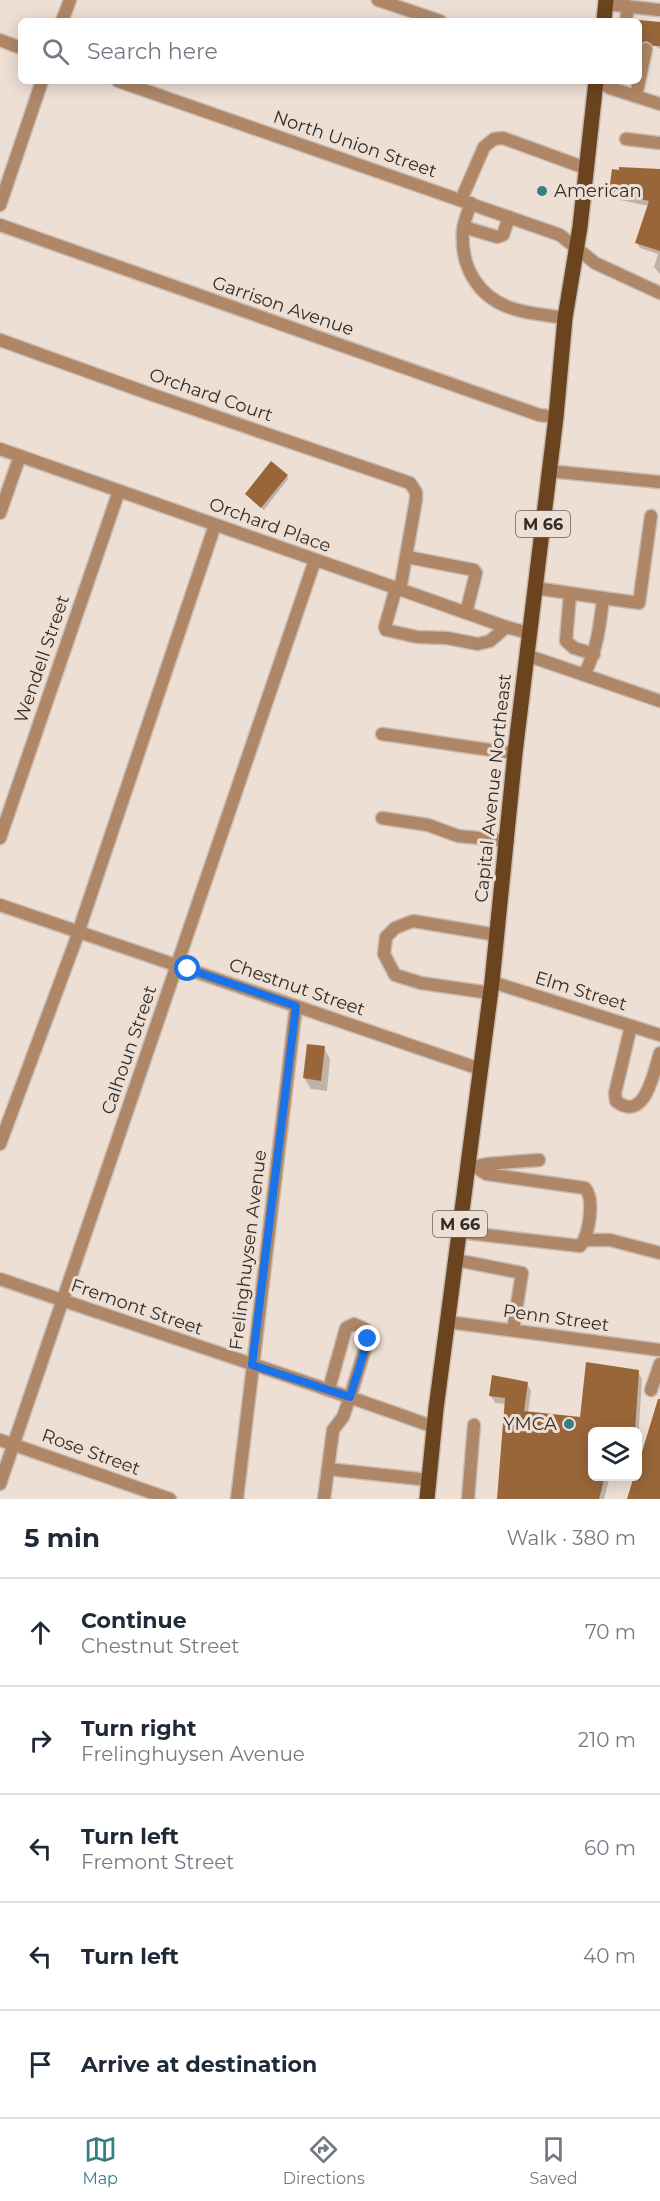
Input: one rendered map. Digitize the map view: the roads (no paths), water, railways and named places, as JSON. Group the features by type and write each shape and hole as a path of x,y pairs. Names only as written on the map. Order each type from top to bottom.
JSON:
{"main road":[{"path":"604,18 606,2"},
{"name":"Capital Avenue Northeast","path":"428,1499 434,1427 459,1232 471,1167 526,655 556,417 565,318 588,169 598,84"}],"street":[{"path":"63,18 70,0"},
{"path":"378,0 431,18"},
{"path":"606,2 659,10"},
{"path":"626,18 628,6"},
{"path":"0,40 18,47"},
{"path":"0,205 41,84"},
{"name":"North Union Street","path":"127,84 561,235 595,263 660,292"},
{"path":"603,84 660,104"},
{"path":"636,96 638,84"},
{"path":"565,318 514,309 489,297 475,284 464,254 466,202 484,147 494,140 503,138 588,169"},
{"path":"626,139 660,144"},
{"path":"464,227 497,237 503,235 510,217"},
{"name":"Garrison Avenue","path":"0,225 539,415 556,417"},
{"name":"Orchard Court","path":"0,340 410,483 416,492 416,500 407,557"},
{"name":"Orchard Place","path":"0,449 506,627 530,633"},
{"path":"0,513 20,456"},
{"path":"549,471 660,482"},
{"name":"Wendell Street","path":"0,838 119,491"},
{"path":"535,588 639,603 651,516"},
{"path":"0,1144 78,930 215,525"},
{"path":"466,613 476,573 474,570 407,557 385,627 386,630 417,637 439,636 478,644 490,641 506,627"},
{"name":"Calhoun Street","path":"0,1484 315,560"},
{"path":"570,594 566,641 574,648 594,654"},
{"path":"584,675 594,654 598,638 603,598"},
{"path":"526,655 660,701"},
{"path":"382,734 430,740 450,746 515,753"},
{"path":"382,818 428,825 458,836 507,841"},
{"name":"Chestnut Street","path":"0,905 480,1069"},
{"name":"Elm Street","path":"497,935 413,921 390,932 384,945 384,954 395,975 421,983 491,987 660,1035"},
{"name":"Frelinghuysen Avenue","path":"237,1499 296,1006"},
{"path":"631,1026 615,1093 616,1101 622,1106 630,1107 639,1104 645,1096 660,1053"},
{"path":"471,1167 539,1160"},
{"path":"459,1232 580,1246 585,1240 591,1201 590,1193 585,1188 486,1174 471,1167"},
{"path":"585,1240 610,1240 660,1253"},
{"path":"456,1260 522,1273 513,1330"},
{"name":"Fremont Street","path":"0,1279 329,1389 434,1427"},
{"name":"Penn Street","path":"448,1322 660,1350"},
{"path":"324,1499 333,1430 343,1417 350,1397 368,1339 365,1329 354,1324 346,1328 329,1389"},
{"path":"651,1390 660,1364"},
{"path":"468,1499 474,1425"},
{"name":"Rose Street","path":"0,1440 170,1499"},
{"path":"328,1469 429,1480"}],"place":[{"name":"American","path":"542,191"},
{"name":"YMCA","path":"569,1424"}]}
